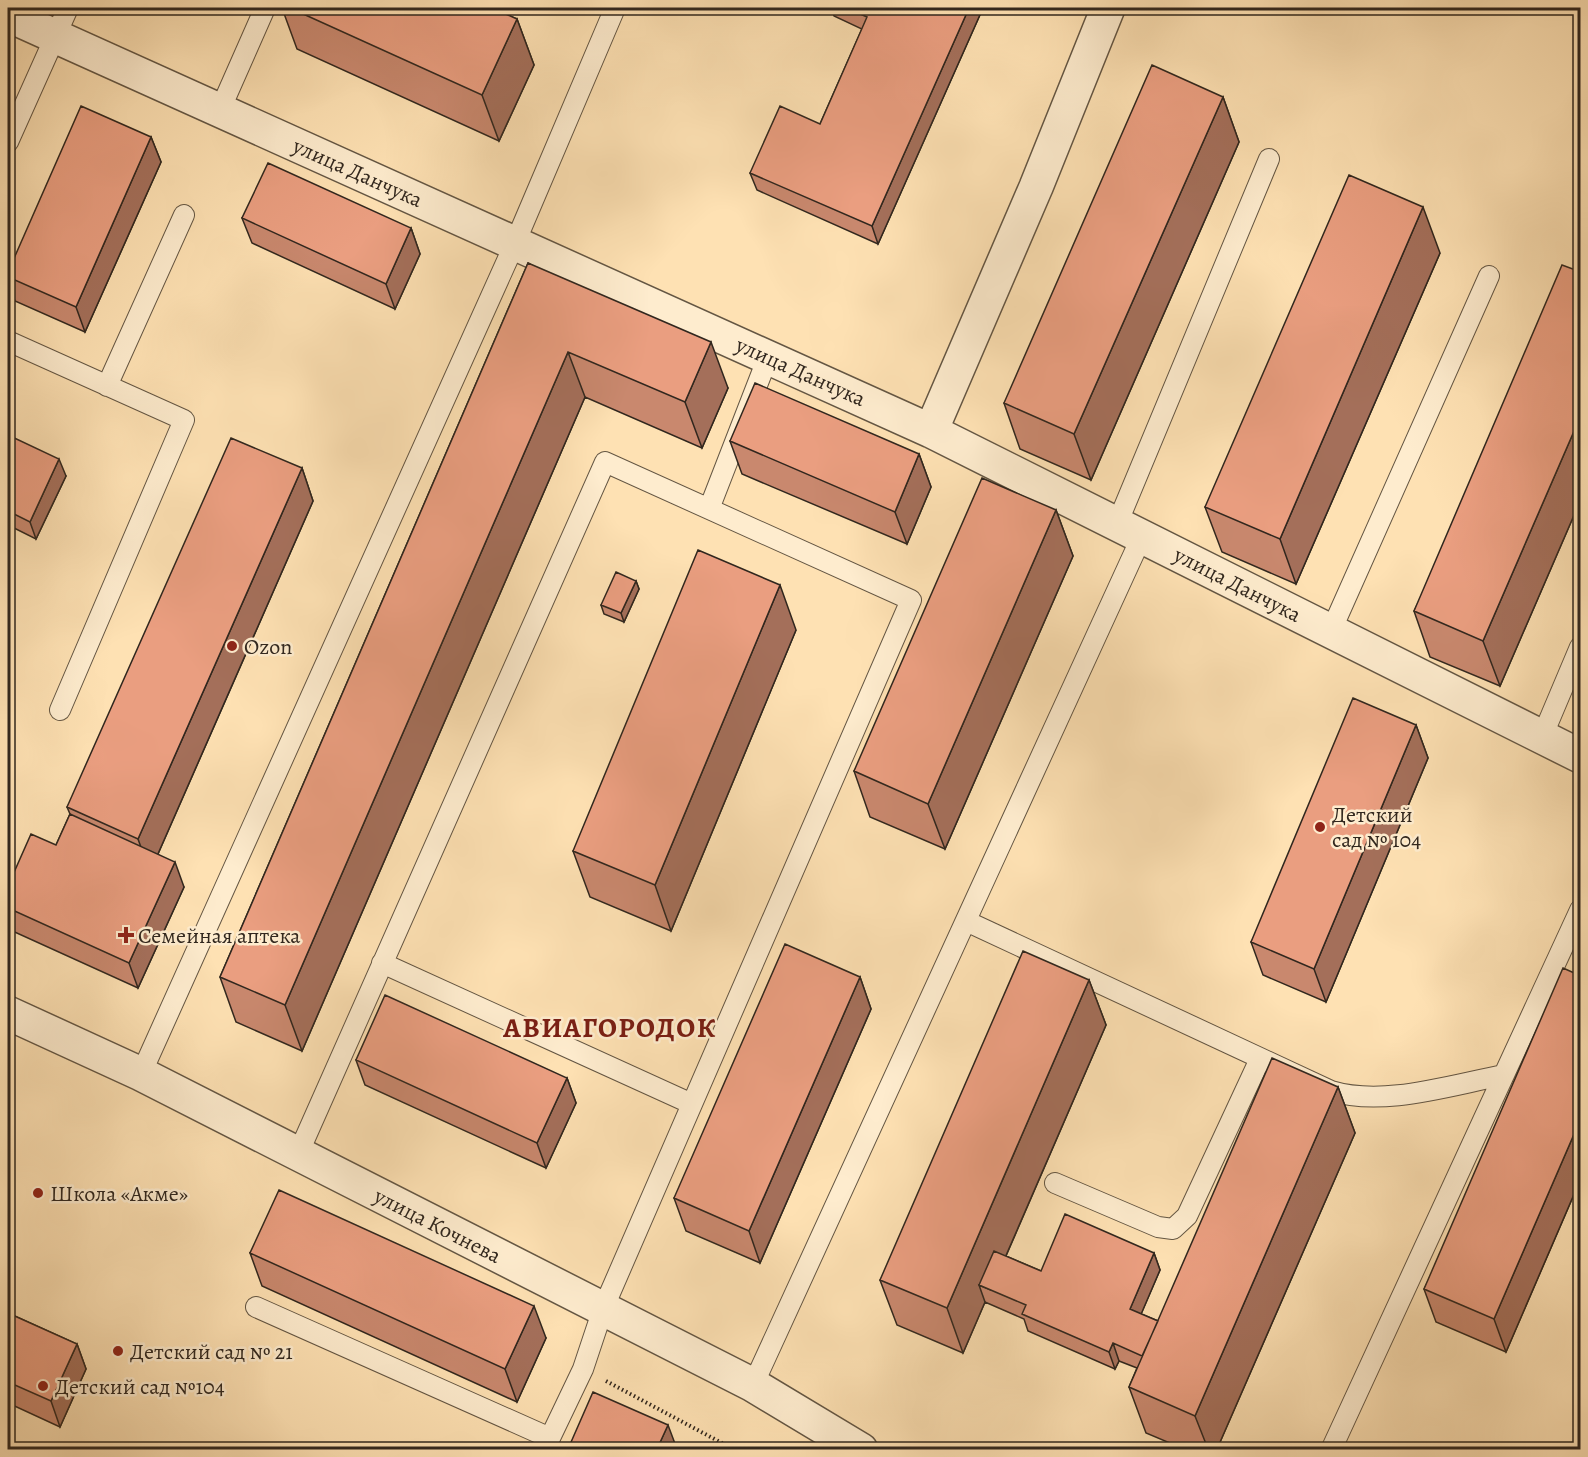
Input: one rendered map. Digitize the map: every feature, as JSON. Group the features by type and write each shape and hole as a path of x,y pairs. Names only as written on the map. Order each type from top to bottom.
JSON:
{"street":[{"path":"931,430 1036,187 1108,8"},
{"name":"улица Данчука","path":"8,15 61,22 220,110 931,430 1581,756"},
{"name":"улица Кочнева","path":"8,1013 141,1074 753,1384 861,1449"}],"lane":[{"path":"220,110 266,8"},
{"path":"141,1074 515,243 615,8"},
{"path":"8,142 61,22"},
{"path":"753,1384 966,921 1130,530 1269,159"},
{"path":"107,386 184,214"},
{"path":"1331,631 1489,276"},
{"path":"8,341 184,420 60,710"},
{"path":"709,509 768,357"},
{"path":"256,1306 548,1444 584,1369 603,1309 911,600 605,462 298,1154"},
{"path":"1542,737 1581,647"},
{"path":"1331,1449 1581,910"},
{"path":"966,921 1331,1091 1352,1097 1375,1099 1504,1075"},
{"path":"382,963 692,1104"},
{"path":"1055,1183 1158,1227 1173,1229 1187,1216 1260,1059"}],"path":[{"path":"584,1369 735,1449"}],"building":[{"path":"290,8 492,8 517,19 482,95"},
{"path":"847,8 969,8 872,226 750,173 780,106 820,124 867,17"},
{"path":"1152,65 1223,97 1074,434 1004,403"},
{"path":"81,106 151,137 76,307 8,277 8,272"},
{"path":"268,163 411,228 386,284 242,218"},
{"path":"1349,175 1423,207 1280,539 1205,507"},
{"path":"528,263 711,342 685,402 568,352 285,1005 220,977"},
{"path":"1562,265 1581,272 1581,415 1483,641 1414,611"},
{"path":"755,383 919,454 895,512 730,441"},
{"path":"8,435 59,459 30,522 8,511"},
{"path":"231,438 302,468 138,839 67,807"},
{"path":"982,478 1056,510 928,804 854,771"},
{"path":"698,550 780,585 655,885 573,851"},
{"path":"616,572 636,581 621,613 601,605"},
{"path":"1353,698 1416,725 1314,969 1251,942"},
{"path":"70,814 175,862 129,963 8,908 8,886 31,834 56,845"},
{"path":"785,944 860,977 749,1231 674,1198"},
{"path":"1023,951 1089,980 947,1308 880,1280"},
{"path":"1563,968 1581,976 1581,1118 1494,1319 1424,1289"},
{"path":"385,995 567,1078 537,1143 356,1060"},
{"path":"1272,1058 1338,1087 1195,1416 1129,1387"},
{"path":"279,1190 534,1306 505,1369 250,1253"},
{"path":"1065,1214 1154,1253 1130,1309 1158,1321 1142,1356 1113,1343 1109,1352 1022,1314 1026,1305 979,1285 994,1251 1041,1271"},
{"path":"8,1313 77,1344 51,1401 8,1382"},
{"path":"593,1392 668,1425 657,1449 568,1449"}],"place":[{"name":"Ozon","path":"232,646"},
{"name":"Детский сад № 104","path":"1320,827"},
{"name":"Семейная аптека","path":"126,935"},
{"name":"Школа «Акме»","path":"38,1193"},
{"name":"Детский сад № 21","path":"118,1351"},
{"name":"Детский сад №104","path":"43,1386"}],"district":[{"name":"АВИАГОРОДОК","path":"610,1027"}]}
